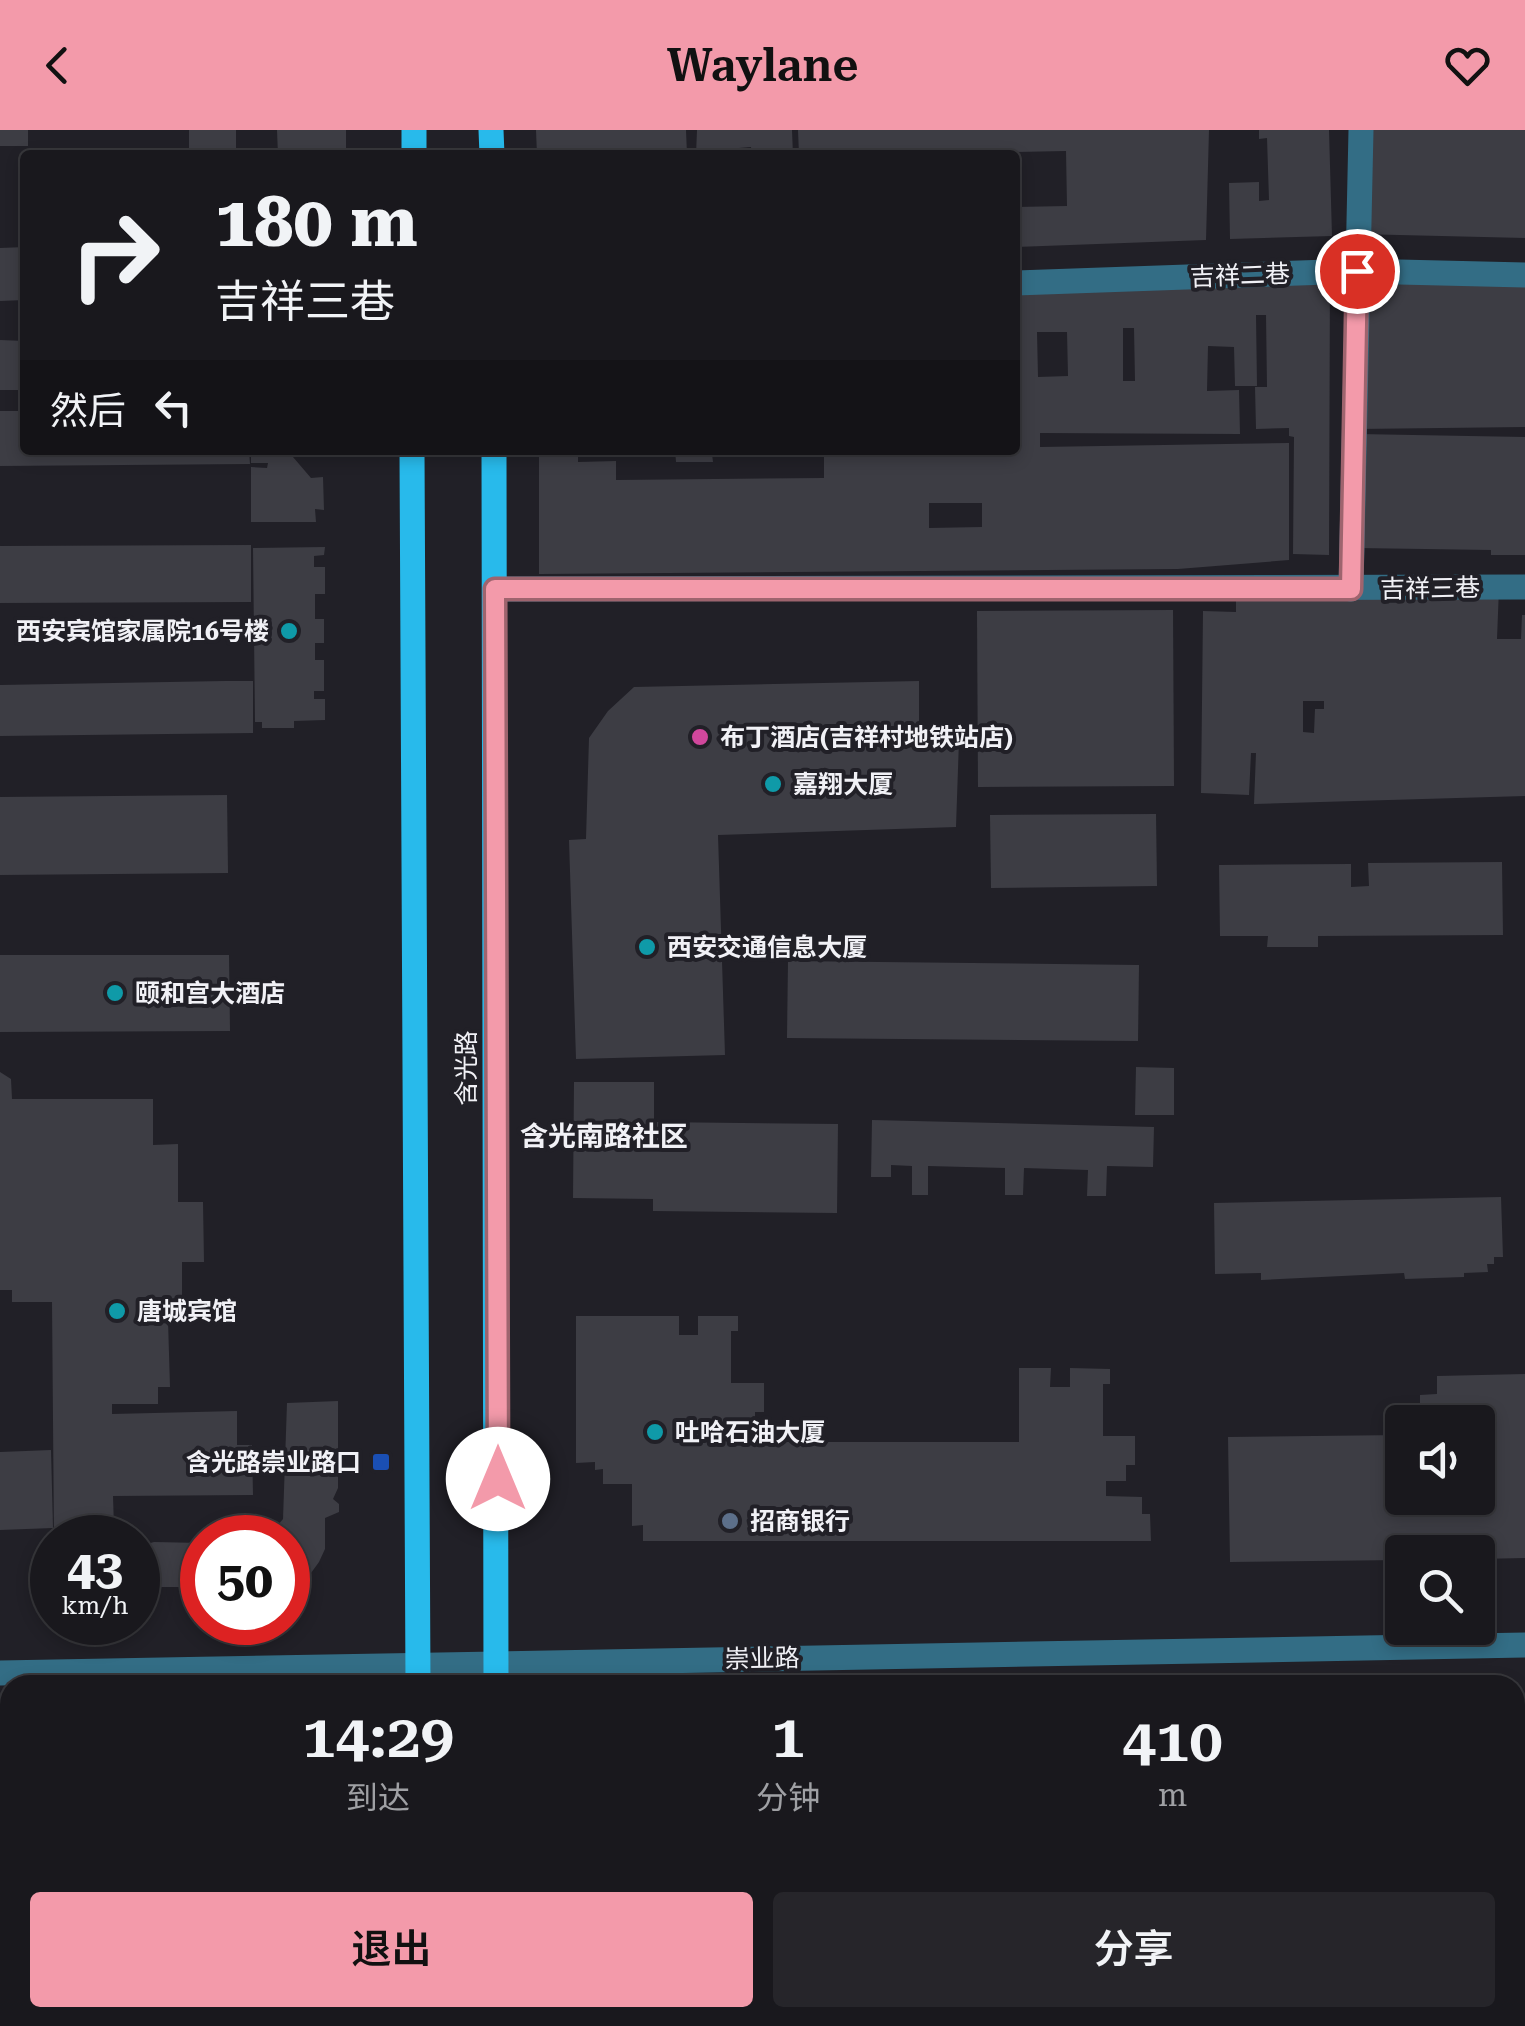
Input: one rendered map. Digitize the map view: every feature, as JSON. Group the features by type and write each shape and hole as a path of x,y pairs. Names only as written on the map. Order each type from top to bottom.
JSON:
{"main road":[{"name":"含光路","path":"412,455 418,1675"},
{"name":"含光路","path":"494,455 497,1674"}],"street":[{"path":"1351,589 1361,130"},
{"name":"吉祥二巷","path":"1020,282 1357,271 1525,275"},
{"name":"吉祥三巷","path":"495,589 1525,587"},
{"name":"崇业路","path":"458,1675 1525,1645"},
{"name":"崇业路","path":"0,1673 279,1675"}],"building":[{"path":"0,130 28,130 28,146 0,146"},
{"path":"189,130 236,130 236,150 189,150"},
{"path":"277,130 346,130 346,150 278,150"},
{"path":"536,130 686,130 687,150 537,150"},
{"path":"697,130 792,130 793,150 696,150"},
{"path":"798,130 1209,130 1206,240 1020,247 1020,207 1067,206 1066,151 799,150"},
{"path":"1259,130 1329,130 1332,236 1230,239 1229,183 1259,182 1259,201 1269,200 1267,138 1259,139"},
{"path":"1358,130 1525,130 1525,238 1357,234"},
{"path":"20,247 20,300 0,301 0,248"},
{"path":"1330,267 1329,555 1293,554 1294,437 1289,436 1289,428 1256,429 1255,387 1267,387 1266,315 1256,315 1257,386 1235,386 1234,347 1208,346 1207,391 1239,390 1240,434 1040,433 1040,447 1289,443 1289,560 1178,569 539,574 539,455 578,455 578,462 616,461 616,480 824,478 824,457 1020,455 1020,288","holes":["1123,328 1134,328 1135,381 1123,381","1037,332 1067,332 1068,376 1038,377","929,503 982,503 982,527 929,528"]},
{"path":"1525,269 1525,427 1358,429 1361,279"},
{"path":"0,340 20,341 20,390 0,390"},
{"path":"0,411 20,411 20,455 249,455 250,464 0,466"},
{"path":"1358,434 1525,437 1525,555 1491,555 1491,550 1357,548"},
{"path":"251,455 291,455 311,478 323,477 324,510 315,509 316,522 251,522 251,467 267,468 268,463 251,463"},
{"path":"675,455 712,455 713,462 676,462"},
{"path":"251,545 251,602 0,603 0,546"},
{"name":"西安宾馆家属院16号楼","path":"325,547 324,555 314,556 314,567 325,567 325,594 315,594 315,619 324,619 324,643 315,643 315,660 324,660 324,691 314,691 314,699 325,699 325,720 294,721 294,728 262,728 262,722 255,722 253,548"},
{"path":"1499,588 1497,639 1521,639 1525,615 1525,796 1254,804 1256,753 1251,753 1249,795 1201,793 1203,611 1236,612 1236,590","holes":["1303,701 1324,701 1324,709 1315,709 1314,733 1303,732"]},
{"path":"1173,610 1174,786 978,787 977,611"},
{"path":"253,681 253,733 0,736 0,685"},
{"name":"嘉翔大厦","path":"919,681 919,739 959,740 956,827 718,835 725,1055 576,1059 569,840 586,839 589,738 608,711 634,687"},
{"path":"227,795 228,873 0,875 0,797"},
{"path":"1156,814 1157,886 991,888 990,815"},
{"path":"1502,862 1503,935 1318,936 1318,947 1267,947 1268,936 1220,936 1219,865 1351,864 1351,887 1369,886 1368,863"},
{"name":"颐和宫大酒店","path":"0,955 229,955 230,1031 0,1032"},
{"path":"788,961 1139,965 1138,1041 787,1038"},
{"path":"1136,1067 1174,1068 1174,1115 1135,1115"},
{"name":"唐城宾馆","path":"0,1072 11,1079 12,1099 153,1099 153,1145 178,1144 178,1202 203,1202 204,1262 182,1262 182,1320 168,1320 170,1387 158,1387 158,1404 112,1404 112,1414 237,1411 237,1445 252,1445 253,1495 113,1496 114,1515 54,1515 52,1302 12,1302 12,1290 0,1290"},
{"path":"574,1082 654,1082 654,1122 838,1124 837,1213 653,1211 653,1199 573,1198"},
{"path":"872,1120 1154,1127 1153,1167 1107,1166 1106,1196 1087,1196 1088,1170 1024,1168 1023,1195 1005,1195 1005,1168 928,1166 928,1195 912,1195 912,1166 891,1165 891,1177 871,1177"},
{"path":"1501,1197 1503,1257 1494,1257 1494,1264 1487,1264 1488,1272 1405,1279 1404,1273 1261,1280 1261,1273 1215,1274 1214,1203"},
{"name":"吐哈石油大厦","path":"576,1316 679,1316 679,1335 698,1335 698,1316 738,1316 738,1331 731,1331 731,1383 764,1383 764,1412 755,1412 755,1428 734,1428 734,1442 1019,1442 1019,1368 1051,1368 1050,1387 1070,1387 1070,1368 1110,1369 1110,1384 1103,1384 1103,1436 1135,1436 1135,1465 1126,1465 1126,1481 1106,1481 1106,1496 1142,1497 1142,1514 1150,1514 1151,1541 643,1541 643,1525 632,1526 632,1484 603,1484 603,1469 595,1470 595,1462 576,1463"},
{"path":"1525,1374 1525,1558 1495,1559 1495,1535 1385,1535 1385,1560 1230,1562 1228,1437 1385,1435 1385,1515 1495,1515 1495,1405 1420,1405 1420,1395 1437,1394 1437,1376"},
{"path":"338,1401 338,1488 333,1499 339,1504 339,1512 325,1518 325,1549 310,1574 310,1515 283,1515 287,1403"},
{"path":"51,1450 53,1515 30,1515 30,1529 0,1530 0,1452"},
{"path":"160,1542 180,1543 180,1587 160,1587"}],"place":[{"name":"西安宾馆家属院16号楼","path":"289,631"},
{"name":"布丁酒店(吉祥村地铁站店)","path":"700,737"},
{"name":"嘉翔大厦","path":"773,784"},
{"name":"西安交通信息大厦","path":"647,947"},
{"name":"颐和宫大酒店","path":"115,993"},
{"name":"唐城宾馆","path":"117,1311"},
{"name":"吐哈石油大厦","path":"655,1432"},
{"name":"含光路崇业路口","path":"381,1462"},
{"name":"招商银行","path":"730,1521"}],"district":[{"name":"含光南路社区","path":"604,1136"}],"route":[{"path":"498,1479 495,589 1351,589 1357,271"}]}
